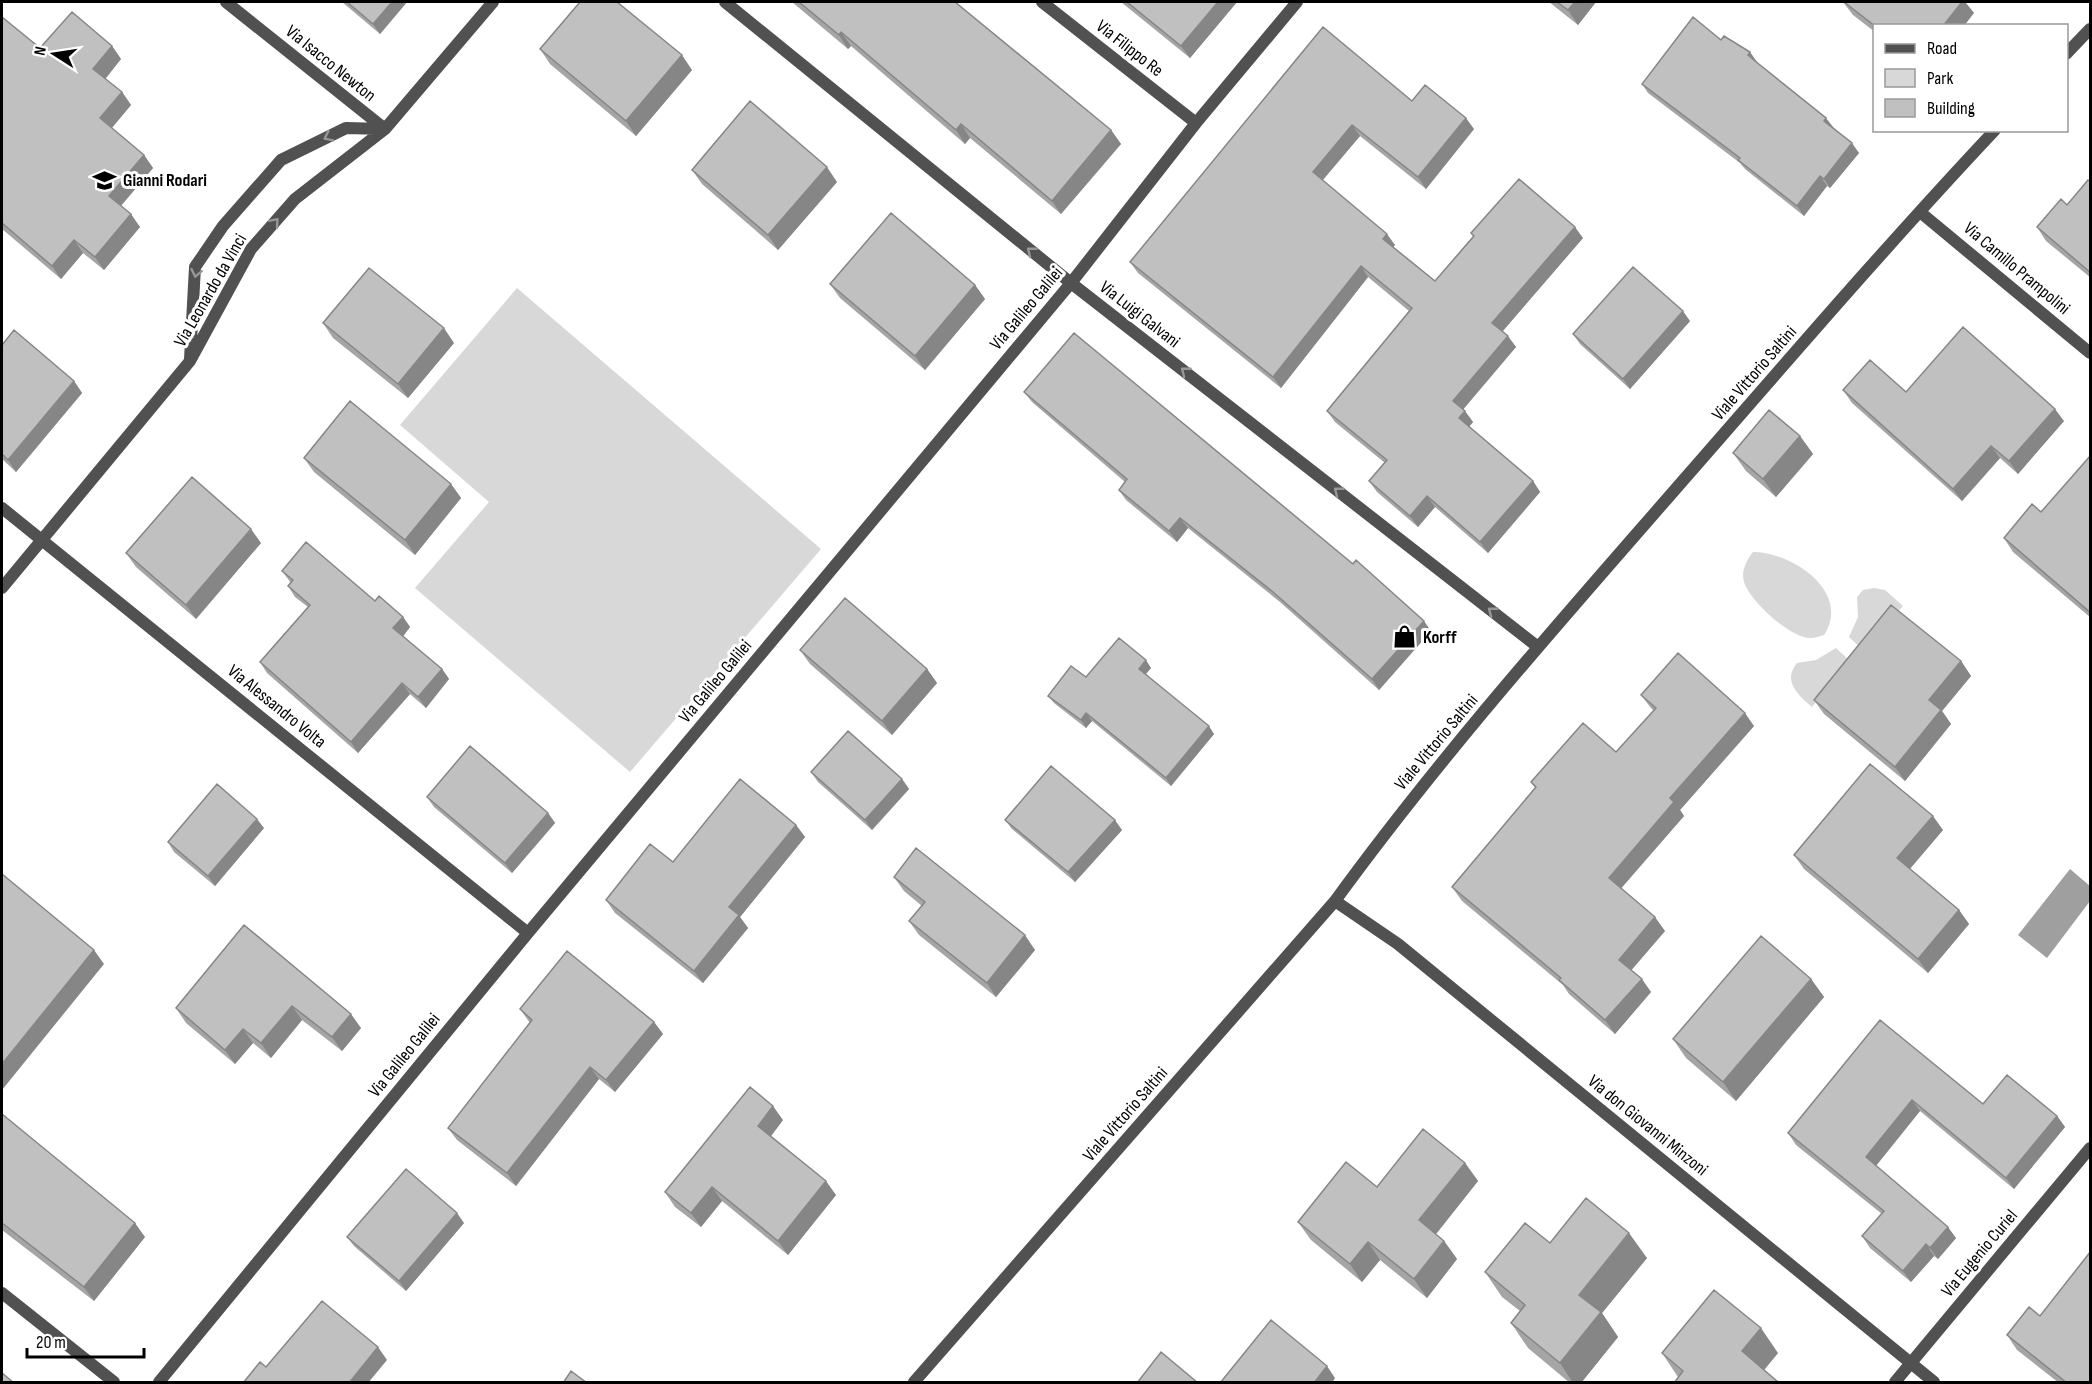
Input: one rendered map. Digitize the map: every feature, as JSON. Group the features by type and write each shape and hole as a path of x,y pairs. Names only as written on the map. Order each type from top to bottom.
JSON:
{"street":[{"name":"Via Isacco Newton","path":"226,2 385,129"},
{"name":"Via Leonardo da Vinci","path":"2,588 190,361 251,249 295,199 385,129 493,2"},
{"name":"Via Luigi Galvani","path":"725,2 1071,283 1538,647"},
{"name":"Via Filippo Re","path":"1042,2 1196,123"},
{"name":"Via Galileo Galilei","path":"159,1383 528,933 1071,283 1196,123 1297,2"},
{"path":"2068,53 2091,29"},
{"path":"190,361 195,267 223,226 281,160 346,128 385,129"},
{"name":"Viale Vittorio Saltini","path":"914,1383 1335,900 1382,835 1538,647 1920,212 1993,132"},
{"name":"Via Camillo Prampolini","path":"1920,212 2091,352"},
{"name":"Via Alessandro Volta","path":"2,508 528,933"},
{"name":"Via don Giovanni Minzoni","path":"1335,900 1398,944 1934,1383"},
{"name":"Via Eugenio Curiel","path":"1895,1383 2091,1148"},
{"path":"2,1293 114,1383"}],"green space":[{"path":"517,288 821,549 630,772 415,588 489,502 400,425"},
{"path":"1753,552 1784,559 1814,577 1824,590 1830,604 1831,619 1824,635 1811,638 1793,632 1772,618 1754,599 1743,578 1745,566"},
{"path":"1874,588 1885,590 1903,606 1863,650 1849,637 1858,617 1857,597 1863,590"},
{"path":"1836,648 1850,661 1812,707 1797,693 1791,682 1793,670 1797,663 1816,660"}],"shaded area":[{"path":"2070,869 2090,886 2090,901 2047,958 2018,935"}],"building":[{"path":"347,2 392,2 373,24"},
{"path":"580,2 617,2 682,55 626,121 540,49"},
{"path":"799,2 955,2 1111,130 1052,201 961,124 956,130 841,32 839,35"},
{"path":"1127,2 1218,2 1181,46"},
{"path":"1557,2 1575,2 1568,10"},
{"path":"1844,2 1962,2 1945,24 1873,24"},
{"path":"72,12 112,46 93,69 122,92 100,118 144,155 109,196 131,214 95,257 74,240 52,266 2,223 2,17 40,48"},
{"path":"1693,17 1721,40 1724,36 1750,52 1748,55 1826,118 1824,121 1852,143 1824,179 1820,176 1797,206 1738,160 1740,158 1642,84"},
{"path":"1323,27 1412,101 1425,85 1466,118 1418,177 1352,125 1313,172 1387,234 1383,239 1435,281 1474,236 1471,233 1519,179 1575,227 1492,323 1508,336 1453,401 1465,411 1459,418 1533,481 1480,542 1427,496 1410,516 1369,481 1387,460 1327,411 1412,308 1361,266 1273,377 1130,262"},
{"path":"750,101 827,167 768,235 692,170"},
{"path":"2088,180 2091,182 2091,273 2037,227 2061,199 2067,205"},
{"path":"891,213 975,285 915,356 830,284"},
{"path":"1633,267 1683,311 1623,379 1573,334"},
{"path":"369,268 444,328 398,384 323,323"},
{"path":"1963,327 2055,409 2009,461 1991,446 1953,489 1843,390 1870,360 1906,392"},
{"path":"14,330 74,381 8,460 2,454 2,345"},
{"path":"1074,333 1353,564 1356,560 1424,621 1372,679 1273,592 1180,518 1169,531 1119,490 1127,479 1024,392"},
{"path":"350,401 451,484 405,540 304,458"},
{"path":"1769,410 1800,436 1763,479 1733,453"},
{"path":"2091,455 2091,613 2004,538 2032,504 2041,512"},
{"path":"192,477 251,529 186,605 126,553"},
{"path":"306,542 375,601 379,596 403,617 393,628 442,669 418,697 402,683 351,742 260,662 310,605 288,586 293,580 282,571"},
{"path":"845,598 927,669 882,721 800,650"},
{"path":"1891,605 1961,661 1929,700 1941,710 1895,767 1814,700"},
{"path":"1119,638 1146,660 1139,669 1209,726 1166,778 1086,713 1081,720 1048,696 1071,666 1086,677"},
{"path":"1678,653 1745,713 1670,798 1674,802 1609,878 1655,917 1619,960 1642,979 1605,1020 1559,980 1561,978 1452,887 1536,787 1531,782 1583,723 1616,752 1656,708 1641,695"},
{"path":"848,731 902,779 865,820 811,772"},
{"path":"470,746 548,813 505,863 427,797"},
{"path":"1870,764 1933,816 1897,858 1959,910 1918,959 1794,855"},
{"path":"1051,766 1115,820 1068,872 1005,820"},
{"path":"740,779 796,825 729,907 739,915 694,971 606,900 650,844 673,862"},
{"path":"217,784 257,819 208,876 168,842"},
{"path":"916,848 1025,935 987,983 909,921 925,902 894,877"},
{"path":"2,874 94,950 2,1064"},
{"path":"244,925 351,1014 332,1037 292,1006 261,1043 243,1029 225,1050 176,1008"},
{"path":"1761,936 1811,979 1723,1082 1673,1039"},
{"path":"567,951 654,1022 606,1080 590,1067 507,1173 448,1128 532,1020 520,1009"},
{"path":"1880,1020 1983,1104 2007,1075 2057,1116 2006,1178 1912,1100 1866,1157 1948,1227 1930,1248 1926,1244 1903,1271 1862,1236 1884,1211 1788,1133"},
{"path":"750,1087 773,1106 758,1126 826,1181 778,1241 712,1187 691,1213 665,1192"},
{"path":"2,1114 135,1223 84,1287 2,1223"},
{"path":"1423,1129 1465,1163 1419,1220 1444,1241 1414,1279 1368,1242 1350,1264 1298,1222 1346,1162 1377,1187"},
{"path":"406,1169 457,1213 399,1281 347,1237"},
{"path":"1586,1198 1629,1233 1579,1295 1601,1312 1560,1363 1511,1323 1525,1305 1485,1272 1525,1223 1550,1243"},
{"path":"2091,1251 2091,1383 2067,1383 2007,1335 2029,1307 2040,1316"},
{"path":"1714,1290 1761,1328 1742,1351 1779,1383 1674,1383 1683,1371 1662,1353"},
{"path":"322,1301 378,1347 349,1383 243,1383 260,1362 266,1367"},
{"path":"1271,1320 1327,1366 1314,1383 1220,1383"},
{"path":"1161,1352 1198,1383 1137,1383"},
{"path":"571,1371 587,1383 563,1383"},
{"path":"2,1373 14,1383 2,1383"}],"place":[{"name":"Gianni Rodari","path":"105,180"},
{"name":"Korff","path":"1405,637"}]}
